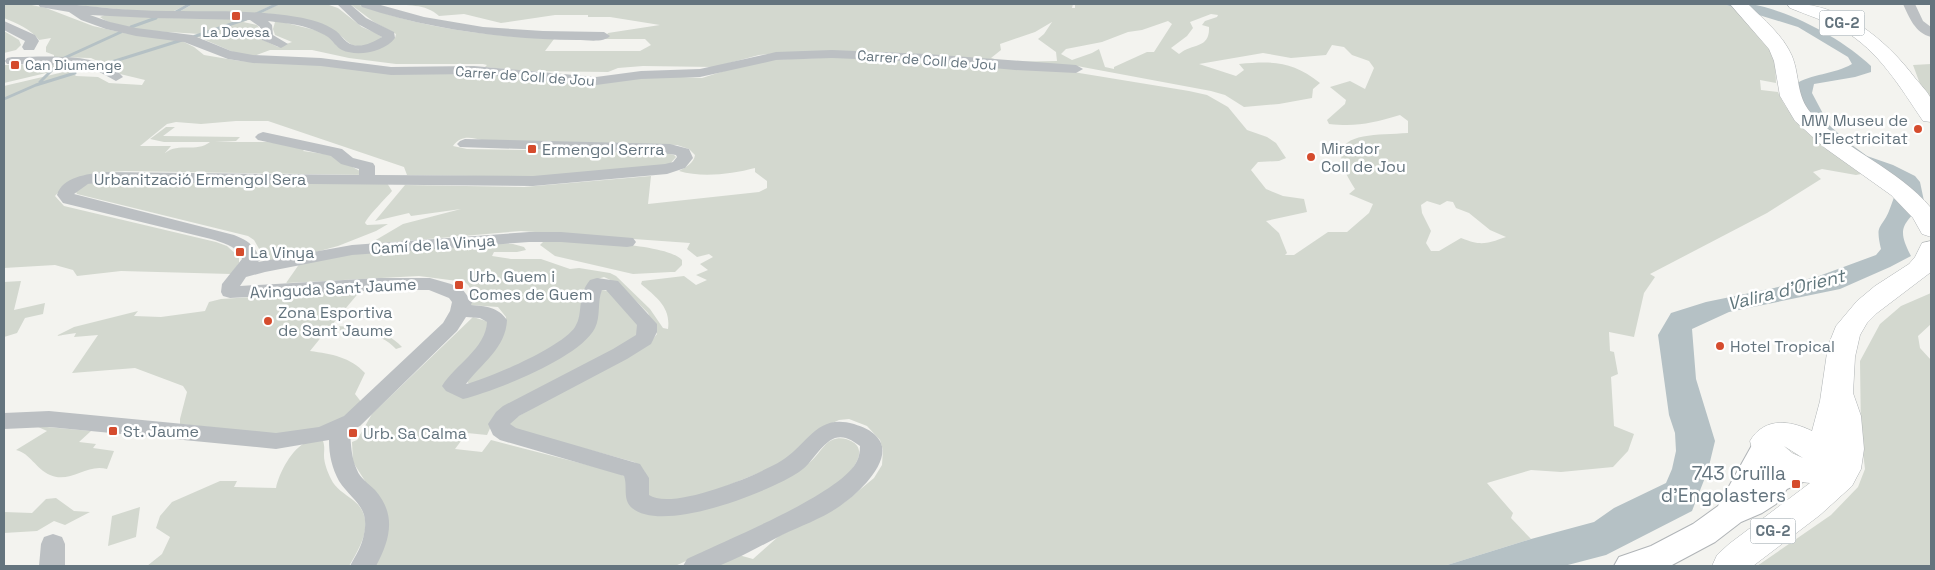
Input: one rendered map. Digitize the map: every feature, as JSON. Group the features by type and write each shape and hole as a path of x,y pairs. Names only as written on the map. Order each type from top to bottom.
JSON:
{"highway":[{"path":"1788,4 1842,27 1882,51"},
{"name":"CG-2","path":"1796,4 1848,26 1882,51 1919,97 1931,116"},
{"path":"1742,7 1779,48 1788,74 1789,96 1800,114 1820,134 1894,186 1926,220"},
{"path":"1836,400 1845,418 1848,459 1839,479 1817,475 1778,460 1768,451 1775,440 1822,418 1836,400 1841,354 1848,329 1855,318 1885,292 1926,263 1931,249"},
{"path":"1872,305 1931,280"},
{"name":"CG-2","path":"1730,566 1742,554 1808,506 1817,475"}],"main road":[{"path":"1730,514 1737,498 1775,440"},
{"path":"1630,566 1661,556 1704,533 1730,514 1751,506 1764,496 1777,481 1817,475"}],"street":[{"path":"44,4 164,16 256,15 302,22 332,35 348,48 372,46 389,38 389,35 362,21 343,4"},
{"path":"366,4 425,21 515,35 604,36"},
{"path":"1909,4 1918,23 1931,33"},
{"name":"Carrer de Coll de Jou","path":"71,8 86,17 106,25 136,32 188,38 219,53 253,59 321,62 391,71 490,71 590,81 641,75 700,73 763,57 813,54 928,58 1015,66 1076,69"},
{"path":"256,15 256,20 266,24 267,37 281,44"},
{"path":"4,25 30,38 32,41 15,56"},
{"path":"15,56 77,62 97,66 116,77"},
{"name":"Urbanització Ermengol Sera","path":"263,137 336,152 347,161 366,166 368,172 366,179"},
{"name":"Urbanització Ermengol Sera","path":"237,278 251,260 251,256 236,241 74,201 65,195 66,191 83,180 103,177 549,180 668,169 679,165 685,158 682,152 670,149 465,144"},
{"name":"Camí de la Vinya","path":"237,278 262,267 352,250 529,237 561,237 627,242"},
{"name":"Avinguda Sant Jaume","path":"237,278 229,290 235,293 380,284 430,284 456,294 462,302 460,311"},
{"path":"4,421 49,419 276,442 315,436 339,428 364,410 450,327 460,311 485,312 497,320 498,327 494,339 453,386 463,392 484,387 560,350 574,341 582,334 586,327 592,290 597,284 611,285 642,316 647,324 648,332 644,339 620,354 511,411 504,416 499,424 501,429 508,434 520,438 632,470 637,474 637,496 640,503 662,510 676,509 718,498 791,467 803,457 816,440 836,430 858,433 871,444 872,451 864,470 843,492 830,501 696,566"},
{"path":"339,428 341,459 347,474 373,505 376,514 378,529 368,558 363,566"}],"shaded area":[{"path":"4,4 27,4 46,8 93,26 124,33 182,41 204,55 240,61 460,72 591,83 660,76 702,78 759,60 850,57 1067,71 1189,91 1207,95 1228,107 1247,130 1267,137 1276,143 1286,158 1279,161 1258,162 1251,170 1266,189 1283,196 1304,199 1307,212 1266,221 1279,233 1287,253 1285,255 1294,255 1328,232 1347,232 1369,213 1373,204 1349,194 1355,189 1344,170 1341,156 1344,146 1352,140 1363,136 1408,133 1408,121 1400,115 1365,124 1329,124 1327,120 1345,104 1346,100 1330,87 1350,81 1365,89 1374,68 1369,61 1352,55 1344,47 1332,45 1326,55 1291,58 1263,53 1199,64 1236,76 1244,70 1239,64 1282,64 1300,70 1320,83 1313,89 1312,98 1279,104 1244,107 1225,95 1211,91 1077,66 777,53 759,55 714,67 643,66 618,68 608,72 525,71 485,67 487,65 483,64 396,64 349,58 312,50 270,50 251,57 238,54 196,36 200,34 163,32 120,26 100,17 105,15 159,18 251,19 243,22 257,25 260,29 259,38 278,47 292,42 275,35 273,29 275,22 270,19 315,30 328,36 337,46 348,50 395,38 396,34 374,22 350,4 357,4 429,25 504,36 554,39 545,51 640,51 651,45 645,39 604,39 608,33 660,25 610,17 588,17 588,15 555,15 501,23 464,14 439,16 422,7 390,4 1073,4 1072,8 1075,8 1075,4 1723,4 1733,7 1771,49 1775,60 1776,83 1760,80 1761,90 1778,92 1793,117 1803,128 1861,174 1856,175 1822,169 1813,172 1821,179 1767,213 1650,274 1655,277 1644,293 1634,337 1609,332 1610,351 1614,352 1618,374 1611,377 1614,426 1634,434 1628,451 1613,467 1561,472 1531,470 1487,483 1513,513 1511,518 1531,539 1444,566 708,566 735,554 753,559 779,536 845,502 874,478 882,465 883,450 880,440 867,426 849,419 839,420 824,427 788,461 687,502 650,500 644,470 634,462 517,430 510,425 510,421 653,339 657,334 648,313 619,284 604,277 593,282 586,287 583,294 577,325 565,339 525,362 472,384 468,383 466,379 506,321 506,317 498,307 470,305 472,293 465,282 419,276 286,283 300,263 344,255 491,243 513,244 524,247 526,250 494,252 492,256 511,259 541,259 570,269 579,268 610,273 616,276 650,309 663,328 668,329 665,309 657,298 641,284 642,281 684,276 696,285 707,280 696,275 708,270 700,264 713,257 709,254 697,257 687,249 690,243 521,231 369,244 403,224 461,209 411,216 409,213 375,221 405,185 524,187 651,176 648,204 759,192 767,188 767,181 755,172 755,168 717,174 697,174 679,171 691,163 695,155 689,149 677,145 485,141 464,138 453,146 467,149 662,152 676,157 669,165 540,177 407,175 404,167 268,121 201,124 176,122 167,124 140,146 171,146 165,153 176,148 199,147 210,142 164,142 150,139 166,127 175,127 163,136 240,137 236,141 215,142 267,142 309,145 303,151 331,155 367,175 125,171 87,176 62,189 55,196 64,206 216,242 227,246 239,257 239,263 231,274 121,271 77,276 73,270 55,265 4,268 4,86 68,71 76,76 98,77 109,83 142,85 145,80 120,74 107,65 134,56 104,64 91,58 54,57 54,55 46,52 46,47 51,38 39,40 28,30 4,18","holes":["1211,14 1218,15 1205,21 1202,25 1209,27 1207,39 1200,45 1179,54 1171,48 1187,36 1193,28 1190,22","1168,21 1172,24 1154,52 1147,52 1114,67 1114,69 1105,67 1099,49 1072,60 1061,54 1066,49 1102,42 1128,32 1142,30","1052,22 1038,39 1056,52 1057,61 1006,62 991,58 1001,50 1000,44 1035,32","1427,201 1440,205 1447,201 1453,202 1456,208 1469,213 1490,230 1506,237 1483,243 1461,238 1439,251 1431,251 1426,243 1431,231 1422,213 1421,205"]},
{"path":"65,4 188,4 168,14"},
{"path":"193,4 274,4 256,13 177,13"},
{"path":"279,4 326,4 338,8 362,27 382,37 367,45 354,46 338,33 317,25 290,17 261,13"},
{"path":"4,31 19,40 21,45 16,50 4,53"},
{"path":"1931,64 1931,108 1926,100 1913,65"},
{"path":"4,65 70,65 63,69 4,83"},
{"path":"93,182 387,183 392,191 366,220 365,223 367,225 388,224 376,231 338,246 305,255 270,260 265,259 254,240 248,236 77,194 76,192 82,186"},
{"path":"545,240 639,246 672,254 682,260 682,265 675,272 633,274 555,256 540,245"},
{"path":"21,281 14,310 45,303 43,314 25,318 17,333 4,337 4,282"},
{"path":"361,290 331,326 369,329 387,335 402,347 396,349 381,338 373,335 327,330 310,351 340,357 353,363 365,373 355,394 362,403 330,427 275,434 180,424 187,392 183,386 135,368 72,373 98,335 74,337 76,333 56,336 74,327 138,311 134,316 161,317 205,311 209,302 221,299"},
{"path":"602,290 608,291 639,323 638,336 496,415 487,435 467,433 455,449 482,452 491,440 615,472 626,477 642,513 794,473 813,459 829,442 837,438 849,440 858,447 859,455 855,465 839,484 814,503 675,566 372,566 375,562 365,481 353,462 352,442 357,440 372,414 473,317 489,322 491,329 452,394 559,358"},
{"path":"1931,293 1931,324 1918,336 1920,348 1931,360 1931,566 1757,566 1831,515 1858,487 1865,469 1861,436 1860,361 1880,324 1901,306"},
{"path":"36,426 91,431 79,442 96,444 93,448 114,451 107,469 92,469 65,477 57,477 45,472 25,454 16,450 47,431"},
{"path":"323,441 327,471 333,482 360,507 364,516 365,524 362,541 349,566 147,566 162,554 170,537 156,528 160,516 172,502 220,481 237,481 234,487 276,488 283,468 291,455 301,445 307,442"},
{"path":"56,498 74,511 90,512 65,525 54,521 37,531 4,533 4,512 32,513 46,499"},
{"path":"140,507 136,537 108,546 112,516"}],"water":[{"name":"Valira d'Orient","path":"1740,3 1765,7 1798,19 1831,36 1871,66 1871,72 1855,77 1814,84 1812,93 1829,125 1848,142 1867,156 1893,165 1915,176 1920,182 1924,201 1907,221 1903,232 1906,246 1911,256 1840,289 1729,312 1692,329 1696,379 1715,441 1708,470 1692,511 1606,555 1564,566 1444,566 1594,522 1614,508 1666,483 1672,469 1676,451 1675,433 1669,415 1658,335 1671,313 1706,302 1774,288 1819,276 1876,255 1881,249 1879,241 1880,227 1889,211 1897,187 1855,155 1813,119 1794,85 1808,78 1845,68 1852,64 1848,57 1798,27 1723,4"}],"waterway":[{"path":"174,13 190,4"},
{"path":"256,14 277,4"},
{"path":"131,27 156,18"},
{"path":"190,38 246,19"},
{"path":"62,59 121,32"},
{"path":"99,66 182,40"},
{"path":"40,82 57,65"},
{"path":"4,99 36,85 75,73"}],"place":[{"name":"La Devesa","path":"236,16"},
{"name":"Can Diumenge","path":"15,65"},
{"name":"MW Museu de l'Electricitat","path":"1918,129"},
{"name":"Ermengol Serrra","path":"532,149"},
{"name":"Mirador Coll de Jou","path":"1311,157"},
{"name":"La Vinya","path":"240,252"},
{"name":"Urb. Guem i Comes de Guem","path":"459,285"},
{"name":"Zona Esportiva de Sant Jaume","path":"268,321"},
{"name":"Hotel Tropical","path":"1720,346"},
{"name":"St. Jaume","path":"113,431"},
{"name":"Urb. Sa Calma","path":"353,433"},
{"name":"743 Cruïlla d'Engolasters","path":"1796,484"}]}
